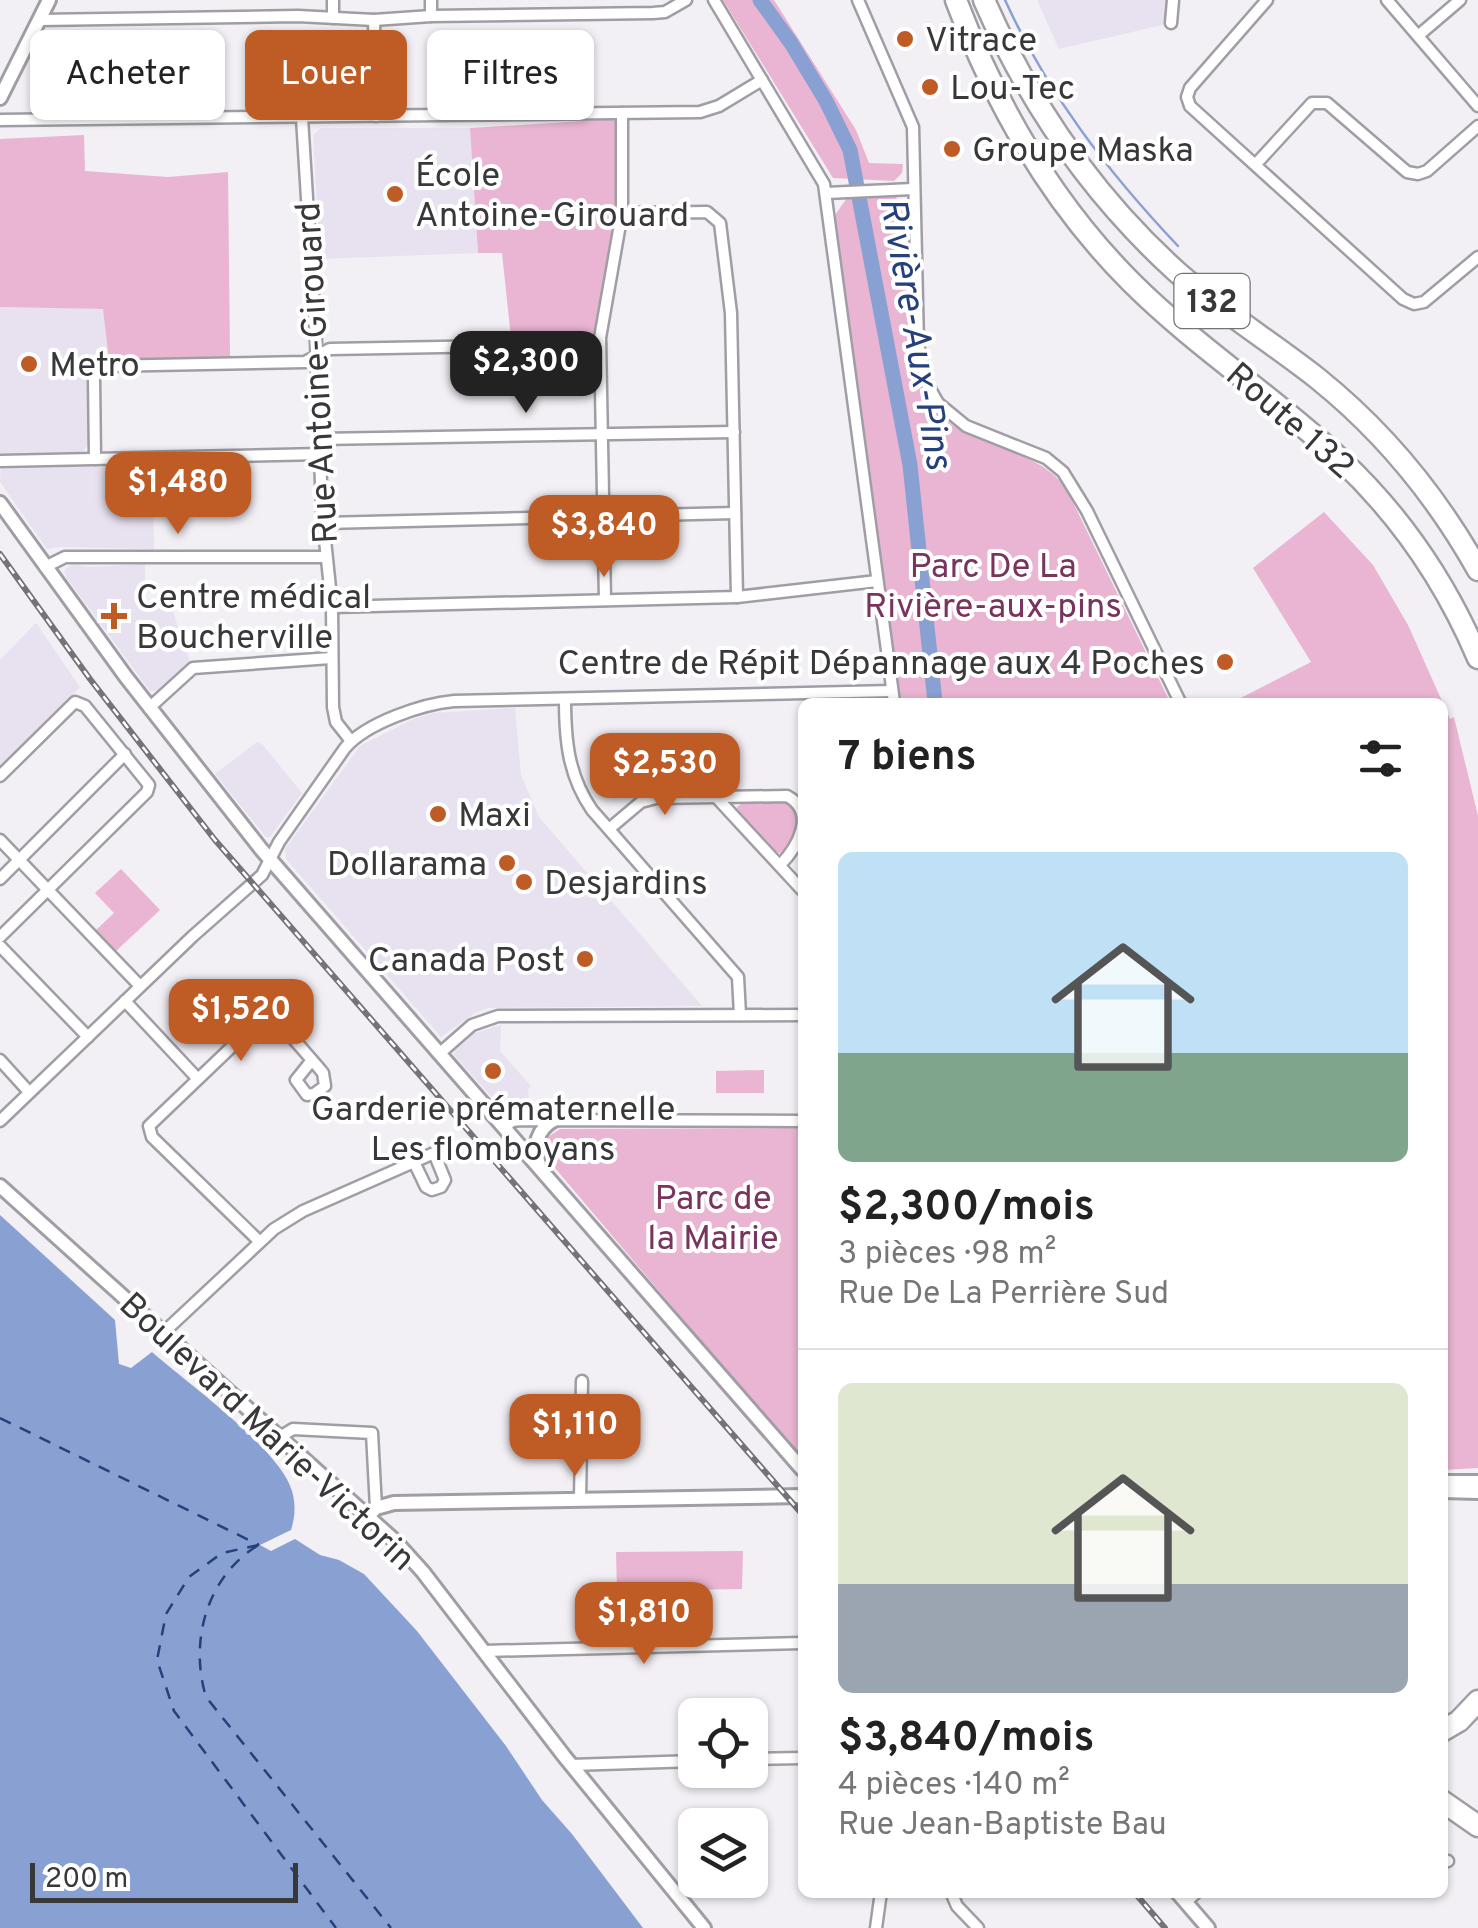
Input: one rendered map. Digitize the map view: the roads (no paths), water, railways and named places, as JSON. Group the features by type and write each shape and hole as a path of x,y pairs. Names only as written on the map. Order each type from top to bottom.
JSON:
{"highway":[{"name":"Route 132","path":"956,0 1005,112 1072,214 1144,295 1318,439 1369,488 1428,564 1478,658"},
{"name":"Route 132","path":"984,0 1039,106 1107,200 1184,278 1318,379 1360,417 1421,485 1478,570"},
{"path":"1448,1728 1478,1701"},
{"path":"1448,1805 1478,1826"}],"street":[{"path":"0,98 49,0"},
{"path":"333,0 333,18"},
{"path":"431,0 431,16"},
{"path":"40,20 374,20 653,13 665,12 686,0"},
{"path":"0,1121 256,880 278,842 350,741 428,705 454,701 893,697 826,193 821,176 714,0"},
{"path":"858,0 912,120 922,372 948,413 966,426 1046,458 1063,472 1087,511 1178,698"},
{"path":"1171,23 1173,0"},
{"path":"1267,0 1190,88 1190,106 1403,299 1414,304 1424,302 1478,257"},
{"path":"1387,0 1478,106"},
{"path":"1419,35 1460,0"},
{"path":"374,20 374,30"},
{"path":"407,116 713,110 762,80"},
{"path":"1256,164 1312,103 1319,101 1328,103 1407,172 1418,174 1478,126"},
{"path":"605,600 600,344 622,213 622,113"},
{"path":"0,120 245,118"},
{"name":"Rue Antoine-Girouard","path":"302,120 332,607 333,714 350,741"},
{"path":"826,193 914,189"},
{"path":"622,213 707,212 720,223 731,312 737,597"},
{"path":"95,459 94,378 99,367 301,362 330,349 600,344"},
{"path":"320,439 734,432"},
{"path":"0,461 320,454"},
{"path":"0,502 149,708 270,859 798,1464"},
{"path":"324,523 736,513"},
{"path":"45,567 64,556 326,557"},
{"path":"332,607 737,597 877,581"},
{"path":"149,708 188,671 199,667 331,658"},
{"path":"565,699 570,767 586,801 738,978 740,1015"},
{"path":"0,776 75,702 86,706 147,781 147,792 0,937"},
{"path":"0,879 125,754"},
{"path":"609,829 648,800 778,796 794,800 798,807"},
{"path":"717,798 798,885"},
{"path":"0,840 140,986"},
{"path":"780,865 798,844"},
{"path":"0,946 88,1037"},
{"path":"124,1001 197,1078"},
{"path":"439,1054 472,1024 498,1016 798,1014"},
{"path":"258,1241 152,1136 149,1126 259,1019 269,1016 278,1020 312,1060"},
{"path":"0,1060 29,1092"},
{"path":"504,1128 512,1120 798,1121"},
{"path":"542,1171 536,1146 545,1126 554,1120"},
{"path":"163,1333 258,1241 302,1212 448,1147"},
{"path":"414,1162 428,1189 441,1187 445,1176 434,1153"},
{"name":"Boulevard Marie-Victorin","path":"0,1186 280,1437 373,1512 704,1928"},
{"path":"580,1500 582,1381"},
{"path":"280,1437 293,1429 372,1433 373,1512 394,1504 798,1496"},
{"path":"1448,1482 1478,1482"},
{"path":"1448,1492 1478,1492"},
{"path":"484,1651 798,1643"},
{"path":"768,1759 798,1758"},
{"path":"571,1765 678,1762"},
{"path":"876,1928 880,1898"},
{"path":"954,1898 978,1928"},
{"path":"1181,1898 1208,1928"}],"water":[{"path":"0,1215 115,1320 119,1364 131,1368 152,1352 231,1417 270,1456 292,1491 294,1516 291,1530 260,1545 271,1551 295,1539 364,1574 417,1631 643,1928 0,1928"}],"waterway":[{"name":"Rivière-Aux-Pins","path":"760,0 826,101 850,150 910,465 935,698"},
{"path":"1005,0 1040,68 1081,130 1178,246"}],"railway":[{"path":"0,554 90,679 215,840 798,1509"},
{"path":"1139,1898 1165,1928"}],"place":[{"name":"Vitrace","path":"905,39"},
{"name":"Lou-Tec","path":"930,87"},
{"name":"Groupe Maska","path":"952,149"},
{"name":"École Antoine-Girouard","path":"395,194"},
{"name":"Metro","path":"29,364"},
{"name":"Centre médical Boucherville","path":"114,616"},
{"name":"Centre de Répit Dépannage aux 4 Poches","path":"1225,662"},
{"name":"Maxi","path":"438,814"},
{"name":"Dollarama","path":"507,863"},
{"name":"Desjardins","path":"524,882"},
{"name":"Canada Post","path":"585,959"},
{"name":"Garderie prématernelle Les flomboyans","path":"493,1071"}],"park label":[{"name":"Parc De La Rivière-aux-pins","path":"993,585"},
{"name":"Parc de la Mairie","path":"713,1217"}]}
